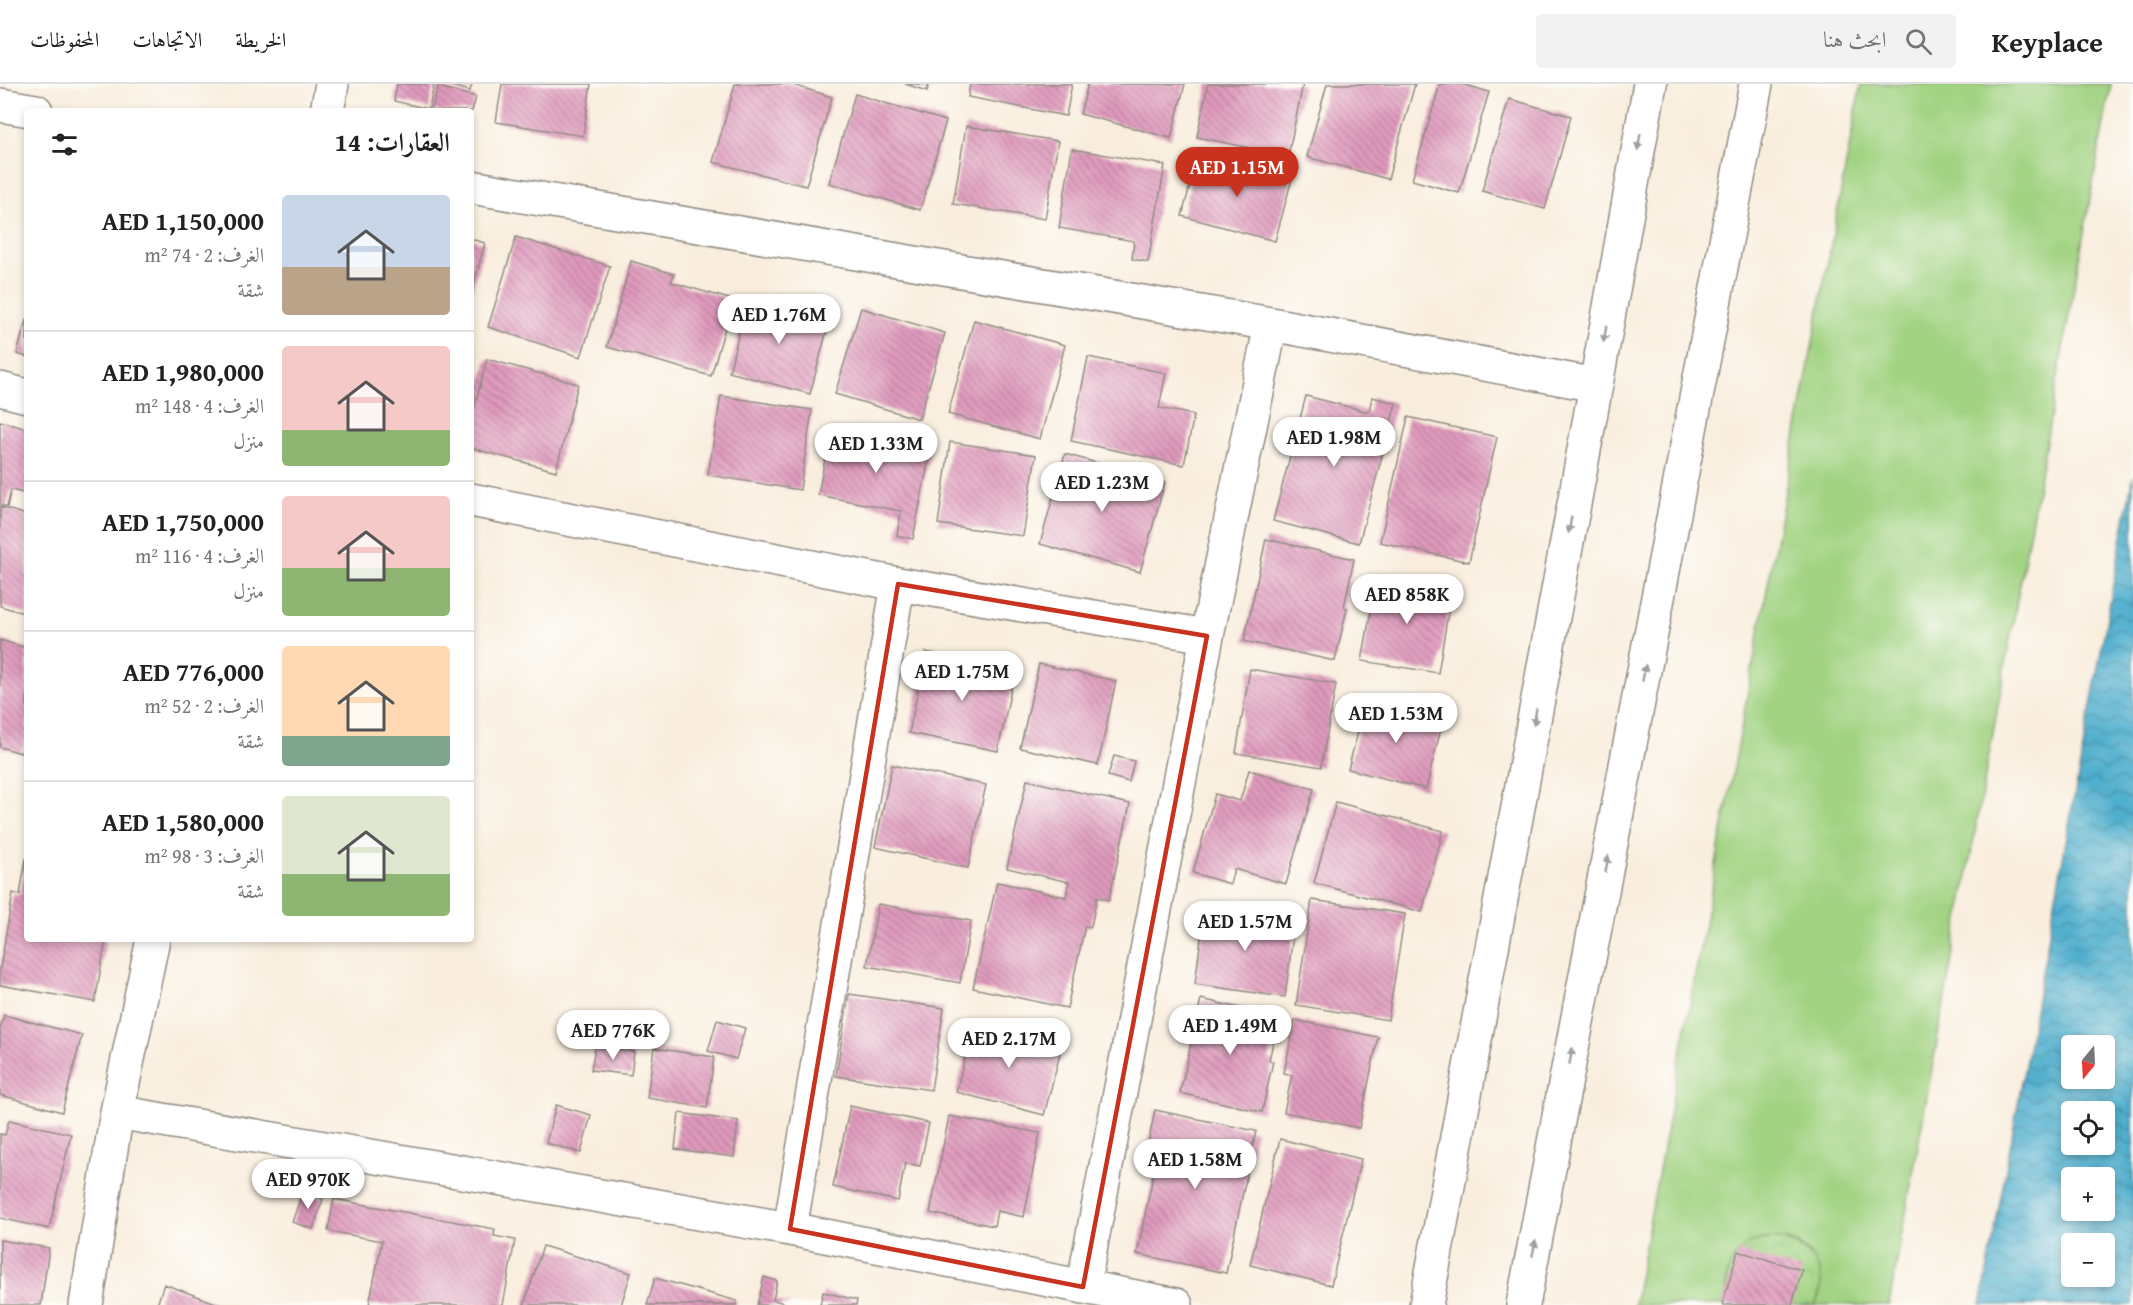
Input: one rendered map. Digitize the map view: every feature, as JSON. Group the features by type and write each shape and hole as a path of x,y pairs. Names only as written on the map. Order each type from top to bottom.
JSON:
{"street":[{"path":"328,108 332,84"},
{"path":"1426,1305 1650,84"},
{"path":"1523,1305 1756,84"},
{"path":"0,105 24,109"},
{"path":"474,188 1271,324 1596,386"},
{"path":"1083,1287 1207,636 1271,324"},
{"path":"0,389 24,395"},
{"path":"474,501 898,584 1207,636"},
{"path":"790,1229 898,584"},
{"path":"86,1305 117,1112 152,942"},
{"path":"117,1112 790,1229 1176,1305"}],"highlighted area":[{"path":"898,584 1207,636 1083,1287 790,1229"}],"green space":[{"path":"1861,84 2111,84 1889,1305 1815,1305 1817,1288 1813,1261 1804,1248 1787,1240 1731,1305 1634,1305"},
{"path":"1773,1238 1796,1245 1814,1260 1821,1280 1820,1292 1815,1305 1731,1305 1726,1281 1734,1258 1739,1251 1752,1242"}],"water":[{"path":"2133,476 2133,1305 1981,1305"}],"building":[{"path":"397,84 434,84 429,108 394,101"},
{"path":"444,84 472,84 470,91"},
{"path":"502,84 591,84 583,136 496,122"},
{"path":"735,84 790,84 832,97 806,186 713,162"},
{"path":"905,84 929,84 927,91"},
{"path":"970,84 1072,84 1066,116 968,97"},
{"path":"1088,84 1185,84 1171,138 1080,114"},
{"path":"1208,84 1303,84 1288,156 1197,137"},
{"path":"1327,84 1415,84 1388,179 1307,157"},
{"path":"1440,84 1462,84 1489,92 1459,193 1412,180"},
{"path":"438,87 476,97 473,108 432,108"},
{"path":"855,94 946,121 920,210 829,183"},
{"path":"1509,99 1571,116 1545,209 1482,191"},
{"path":"966,126 1058,141 1045,219 953,204"},
{"path":"1072,149 1165,165 1148,262 1132,259 1134,241 1059,228"},
{"path":"1198,155 1292,179 1275,241 1182,216"},
{"path":"516,237 610,266 581,357 488,327"},
{"path":"474,240 485,243 474,284"},
{"path":"631,261 674,274 671,282 733,300 711,376 607,347"},
{"path":"748,297 830,319 810,394 729,372"},
{"path":"861,308 945,333 919,419 835,394"},
{"path":"974,320 1065,345 1040,439 948,414"},
{"path":"24,328 24,356 17,354"},
{"path":"1088,357 1166,373 1159,408 1194,415 1184,465 1071,441"},
{"path":"487,359 578,384 556,471 474,449 474,409"},
{"path":"721,396 812,410 800,490 708,475"},
{"path":"1306,396 1369,412 1372,397 1396,403 1359,543 1273,521"},
{"path":"1408,417 1497,437 1469,562 1380,542"},
{"path":"0,421 24,428 24,493 11,490 7,507 0,505"},
{"path":"831,428 931,448 913,539 897,536 901,511 818,495"},
{"path":"950,442 1036,455 1023,536 938,524"},
{"path":"1065,454 1165,482 1140,572 1040,544"},
{"path":"0,507 24,514 24,613 0,606"},
{"path":"1266,539 1354,559 1344,607 1347,608 1335,661 1244,641"},
{"path":"1377,576 1452,589 1438,673 1362,661"},
{"path":"0,640 24,647 24,744 21,753 0,747"},
{"path":"926,652 1015,670 998,751 909,733"},
{"path":"1039,664 1116,681 1098,765 1020,748"},
{"path":"1250,669 1336,684 1321,767 1236,753"},
{"path":"1367,699 1443,720 1426,789 1348,769"},
{"path":"1114,756 1134,761 1129,782 1108,776"},
{"path":"892,765 986,785 968,868 875,847"},
{"path":"1249,770 1314,789 1286,884 1234,869 1230,884 1193,873 1215,794 1240,801"},
{"path":"1027,780 1130,804 1109,900 1097,897 1091,927 1085,926 1067,1008 973,988 997,882 1066,897 1069,882 1007,868"},
{"path":"1336,802 1443,831 1422,912 1314,883"},
{"path":"24,870 24,942 105,942 95,1002 0,985 0,968 13,893 20,895"},
{"path":"1312,900 1405,914 1388,1020 1296,1005"},
{"path":"878,904 971,921 960,983 867,966"},
{"path":"1205,907 1295,920 1285,997 1195,984"},
{"path":"849,994 944,1008 931,1090 836,1076"},
{"path":"1201,999 1279,1017 1269,1060 1273,1061 1262,1112 1180,1093"},
{"path":"4,1015 82,1035 62,1112 0,1095 0,1029"},
{"path":"717,1020 745,1028 736,1059 708,1051"},
{"path":"1295,1020 1378,1037 1359,1128 1284,1112 1292,1075 1284,1073"},
{"path":"974,1023 1062,1046 1044,1115 956,1092"},
{"path":"595,1047 634,1052 631,1075 591,1070"},
{"path":"654,1048 714,1057 707,1108 647,1098"},
{"path":"556,1105 591,1115 581,1153 546,1143"},
{"path":"850,1106 929,1123 920,1166 905,1163 898,1201 833,1187"},
{"path":"1155,1110 1256,1131 1226,1273 1137,1254 1158,1151 1147,1149"},
{"path":"679,1113 738,1121 734,1157 675,1149"},
{"path":"949,1116 1040,1133 1024,1217 997,1211 994,1226 930,1213"},
{"path":"9,1120 71,1134 49,1229 0,1218 0,1134 5,1135"},
{"path":"1280,1139 1361,1159 1331,1285 1250,1265"},
{"path":"303,1191 323,1199 313,1229 292,1222"},
{"path":"334,1199 495,1229 494,1236 515,1240 503,1305 369,1305 382,1241 328,1231"},
{"path":"0,1240 49,1248 41,1305 0,1305"},
{"path":"543,1246 631,1273 621,1305 524,1305"},
{"path":"1738,1251 1802,1270 1792,1305 1722,1305"},
{"path":"764,1277 777,1281 773,1300 791,1305 757,1305"},
{"path":"655,1278 737,1301 736,1305 647,1305"},
{"path":"164,1284 221,1305 157,1305"},
{"path":"823,1292 857,1300 856,1305 820,1305"}]}
